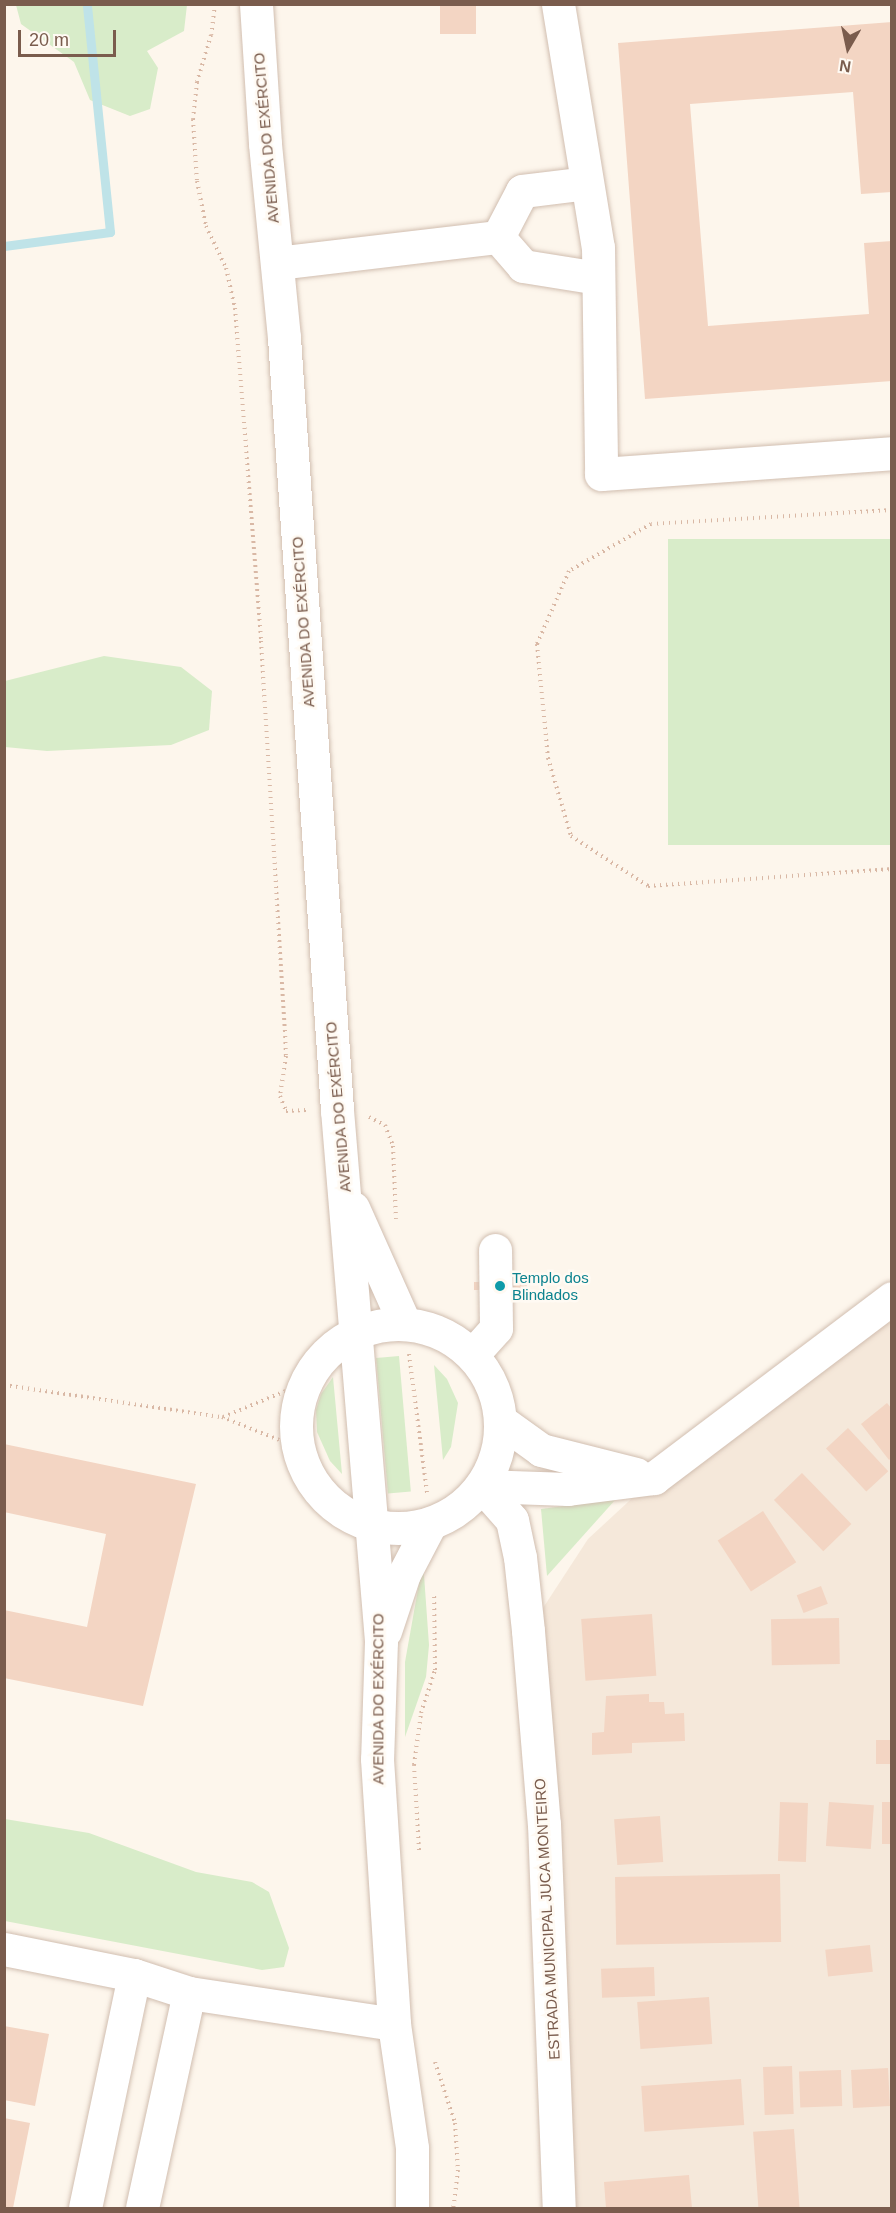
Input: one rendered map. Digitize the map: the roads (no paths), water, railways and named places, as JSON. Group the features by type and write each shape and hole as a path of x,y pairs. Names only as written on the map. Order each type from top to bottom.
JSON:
{"street":[{"name":"AVENIDA DO EXÉRCITO","path":"256,4 381,1641 377,1759 394,2025 412,2148 412,2208"},
{"path":"558,4 598,247 601,474 891,453"},
{"path":"498,237 522,191 587,183"},
{"path":"277,263 498,237"},
{"path":"498,237 523,266 598,278"},
{"path":"345,1193 405,1324"},
{"path":"472,1355 496,1328 495,1250"},
{"path":"482,1486 568,1489 654,1478 891,1298"},
{"path":"405,1324 441,1334 472,1355 492,1386 501,1421 497,1455 482,1486 459,1509 430,1524 396,1529 345,1514 326,1503 297,1447 296,1414 305,1383 326,1354 356,1333 380,1326 405,1324"},
{"path":"501,1421 541,1450 654,1478"},
{"name":"ESTRADA MUNICIPAL JUCA MONTEIRO","path":"482,1486 512,1520 520,1557 528,1631 544,1824 559,2208"},
{"path":"381,1641 404,1575 430,1524"},
{"path":"4,1949 134,1975 189,1993 394,2025"},
{"path":"85,2208 134,1975"},
{"path":"142,2208 189,1993"}],"waterway":[{"path":"4,246 110,232 87,4"}],"place":[{"name":"Templo dos Blindados","path":"500,1286"}]}
